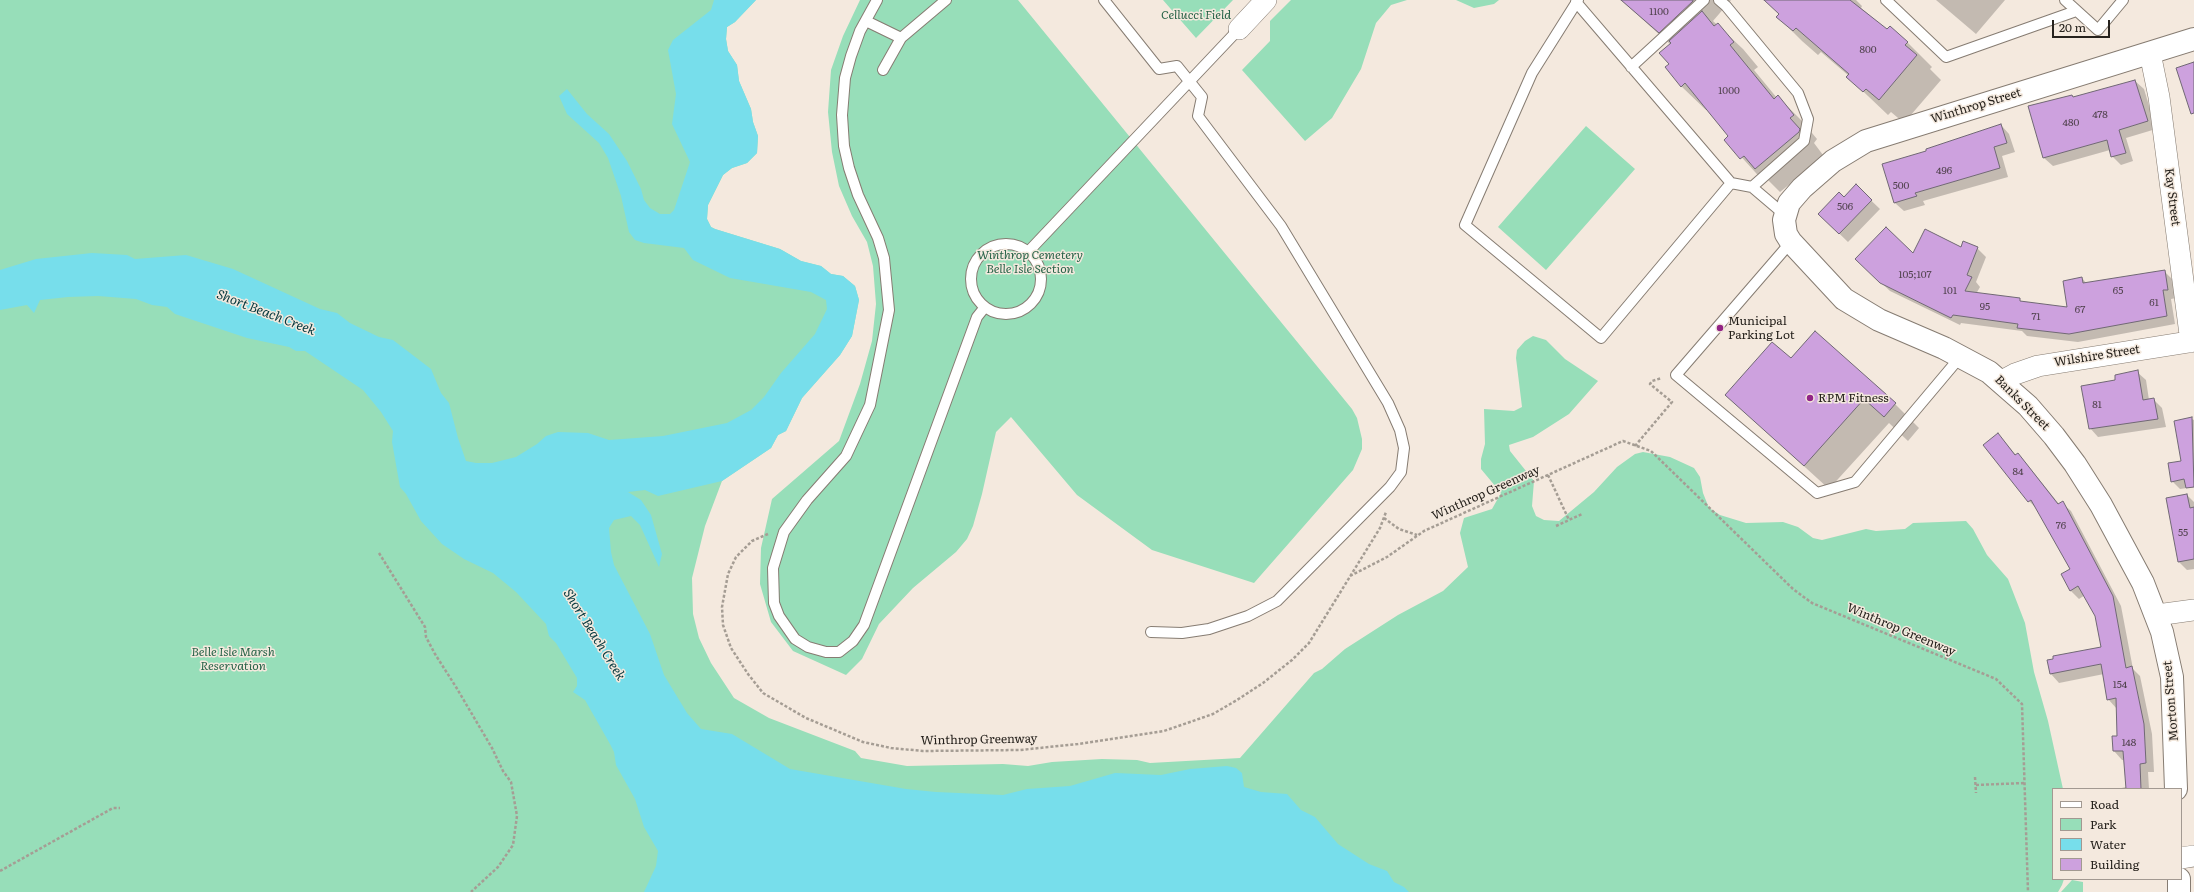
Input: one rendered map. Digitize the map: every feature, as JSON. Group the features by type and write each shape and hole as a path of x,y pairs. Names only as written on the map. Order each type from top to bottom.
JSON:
{"street":[{"path":"1239,29 1266,0"},
{"name":"Winthrop Street","path":"1785,215 1793,198 1812,178 1843,154 1866,142 2194,39"},
{"name":"Kay Street","path":"2150,53 2159,97 2193,342"},
{"name":"Banks Street","path":"1785,215 1785,230 1791,242 1834,290 1854,307 1879,320 1961,356 2002,381 2046,426 2075,464 2108,518 2143,583 2157,615"},
{"name":"Wilshire Street","path":"2002,381 2015,374 2038,366 2193,342"},
{"path":"2157,615 2194,610"},
{"name":"Morton Street","path":"2157,615 2172,677 2176,788"},
{"path":"2182,858 2194,856"},
{"path":"2179,880 2179,892"}],"lane":[{"path":"877,0 851,56 845,78 843,131 849,168 858,195 878,238 884,258 889,310 886,332 870,405 846,456 806,500 784,532 773,568 774,603 779,616 795,639 808,647 826,652 839,652 853,642 864,624 976,317 985,307"},
{"path":"883,70 901,38 946,0"},
{"path":"1104,0 1159,69 1176,66 1202,97 1198,116 1276,219 1394,416 1403,439 1403,465 1396,480 1287,592 1262,610 1233,622 1208,629 1182,633 1151,632"},
{"path":"1631,67 1704,0"},
{"path":"1886,0 1946,57 2076,11"},
{"path":"2065,0 2098,30 2123,0"},
{"path":"1731,183 1601,338 1465,225 1532,73 1577,1 1631,67 1731,183 1752,187 1785,215"},
{"path":"1726,2 1798,93 1808,119 1804,141 1752,187"},
{"path":"866,21 901,38"},
{"path":"1028,252 1239,29"},
{"path":"1791,242 1676,375 1817,493 1856,482 1961,356"},
{"path":"1008,244 1019,246 1028,252 1035,260 1040,275 1038,291 1033,300 1025,308 1016,312 1005,314 994,312 985,307 977,299 972,283 973,267 979,257 987,250 997,245 1008,244"}],"path":[{"path":"1635,446 1672,402 1650,384"},
{"name":"Winthrop Greenway","path":"1350,576 1392,553 1417,535 1429,529 1624,441 1651,451 1793,589 1812,603 1996,679 2022,704 2028,892"},
{"path":"1548,475 1569,520"},
{"path":"1380,498 1387,508 1384,518 1399,529 1417,535"},
{"path":"1556,526 1582,514"},
{"name":"Winthrop Greenway","path":"784,532 770,533 752,541 736,557 728,574 722,607 723,625 731,648 748,674 764,693 806,718 863,742 891,748 923,751 1020,750 1049,748 1164,731 1193,722 1237,700 1292,660 1309,643 1384,518"},
{"path":"379,553 425,627 426,637 435,654 492,748 503,771 511,782 517,816 512,845 498,867 471,892"},
{"path":"1975,777 1976,793"},
{"path":"1976,785 2024,783"},
{"path":"0,871 112,808 120,808"}],"green space":[{"name":"Belle Isle Marsh Reservation","path":"0,0 756,0 735,22 727,27 726,39 728,51 737,65 739,81 751,109 753,122 758,136 757,153 747,163 732,168 723,175 708,205 707,219 711,227 715,229 780,249 801,261 821,266 831,274 843,276 855,286 859,300 852,336 840,355 802,398 786,431 778,435 771,448 722,481 705,526 692,578 693,614 699,638 711,663 734,698 769,718 855,751 861,758 907,766 1003,764 1028,766 1052,762 1102,759 1137,760 1150,763 1240,758 1314,673 1322,669 1345,649 1398,615 1443,591 1468,567 1460,533 1464,518 1492,509 1501,493 1481,469 1481,459 1485,444 1484,409 1514,411 1522,407 1516,358 1517,350 1525,341 1533,336 1546,340 1565,359 1598,381 1569,414 1533,437 1509,445 1510,451 1534,481 1532,506 1536,516 1544,520 1559,521 1594,492 1617,467 1635,454 1643,452 1670,457 1694,468 1700,477 1703,493 1709,508 1720,515 1746,523 1783,522 1798,527 1813,538 1822,540 1866,529 1876,531 1905,529 1913,523 1966,521 1973,529 1987,555 2008,579 2025,623 2034,672 2048,721 2063,788 2052,788 2052,880 2064,880 2058,892 0,892"},
{"name":"Winthrop Cemetery Belle Isle Section","path":"860,0 1018,0 1352,409 1357,418 1362,439 1362,449 1353,470 1254,583 1152,550 1077,495 1011,417 996,432 982,494 973,526 967,539 956,552 913,588 879,624 862,659 846,675 793,651 771,622 760,584 761,548 772,499 839,441 860,384 872,341 876,304 873,266 867,242 852,216 839,186 832,152 828,112 831,70 843,36"},
{"name":"Cellucci Field","path":"1163,0 1233,0 1196,38"},
{"path":"1291,0 1407,0 1391,5 1376,23 1361,69 1332,118 1305,141 1242,70 1270,41 1270,21"},
{"path":"1456,0 1499,0 1494,4 1474,8"},
{"path":"1586,126 1635,169 1546,270 1498,227"},
{"path":"2072,880 2083,882 2083,892 2061,892"}],"water":[{"name":"Short Beach Creek","path":"714,0 756,0 735,22 727,27 726,39 728,51 737,65 739,81 751,109 753,122 758,136 757,153 747,163 732,168 723,175 708,205 707,219 711,227 715,229 780,249 801,261 821,266 831,274 843,276 855,286 859,300 852,336 840,355 802,398 786,431 778,435 771,448 722,481 658,496 645,490 628,492 641,500 651,515 662,554 659,567 640,525 631,516 614,520 609,528 611,552 614,565 650,634 664,675 687,713 701,729 732,734 790,769 906,789 1003,795 1027,789 1070,786 1115,773 1161,775 1190,769 1227,766 1236,768 1242,773 1244,787 1261,792 1287,794 1301,810 1315,817 1338,844 1369,864 1387,871 1394,882 1404,887 1409,892 644,892 656,866 658,851 644,827 635,799 616,765 614,752 610,744 585,700 573,692 577,686 577,678 556,643 549,636 546,624 516,592 493,573 464,559 442,544 421,521 406,494 400,487 392,442 393,431 381,412 363,390 305,351 296,351 289,347 247,338 175,314 167,307 152,305 136,299 98,296 68,297 40,300 34,313 27,305 0,310 0,270 36,259 92,253 127,255 135,259 186,255 233,269 320,309 337,313 350,323 379,337 393,340 431,369 441,393 449,403 458,438 466,461 476,463 492,463 516,457 537,444 546,436 558,432 588,433 609,440 663,436 727,423 751,410 764,397 781,373 815,334 827,309 826,300 811,292 730,278 693,260 684,248 644,243 635,240 629,232 621,196 608,158 599,143 567,114 559,96 567,89 587,114 609,134 627,161 641,189 644,200 650,208 660,214 670,214 674,210 690,162 672,124 676,94 668,50 673,40 711,10"}],"building":[{"path":"1621,0 1693,0 1693,1 1659,33"},
{"path":"1764,0 1850,0 1887,29 1890,26 1908,42 1905,45 1917,55 1879,100 1866,89 1863,92 1846,77 1849,74 1796,28 1793,31 1776,17 1779,14"},
{"path":"1702,11 1714,26 1718,23 1734,42 1730,45 1774,99 1778,95 1794,115 1790,118 1800,129 1799,132 1755,169 1744,156 1740,159 1724,140 1728,136 1685,83 1681,87 1665,67 1669,64 1659,53 1671,43 1669,41"},
{"path":"2194,62 2194,113 2191,114 2176,68"},
{"path":"2135,80 2148,121 2119,130 2126,153 2111,157 2107,140 2043,158 2028,106 2072,95 2073,97"},
{"path":"2001,124 2007,143 1994,147 2000,168 1915,193 1917,196 1894,203 1882,164 1926,151 1926,149"},
{"path":"1856,184 1872,200 1839,234 1818,214 1839,192 1844,197"},
{"path":"1886,227 1913,253 1925,229 1961,247 1963,241 1978,247 1967,275 1972,277 1965,291 2020,298 2020,301 2067,307 2063,281 2082,277 2083,283 2165,270 2168,290 2163,290 2167,316 2069,334 2017,328 2018,324 1953,315 1951,318 1880,283 1855,259"},
{"path":"1815,331 1896,403 1884,417 1864,399 1804,466 1725,395 1772,342 1791,358"},
{"path":"2138,370 2143,400 2154,398 2158,419 2089,429 2081,386 2115,380 2115,375"},
{"path":"2192,417 2194,487 2186,488 2184,479 2171,482 2168,463 2181,461 2174,421"},
{"path":"1998,433 2015,455 2018,453 2058,504 2063,501 2113,596 2126,668 2132,666 2144,724 2146,763 2140,764 2141,788 2126,788 2123,751 2113,751 2112,736 2117,736 2116,698 2107,700 2101,664 2050,674 2047,660 2053,659 2053,656 2101,647 2095,616 2078,586 2070,591 2061,574 2070,569 2031,500 2028,502 1983,445"},
{"path":"2187,494 2190,508 2194,507 2194,559 2178,562 2166,498"}],"place":[{"name":"Municipal Parking Lot","path":"1720,328"},
{"name":"RPM Fitness","path":"1810,398"}]}
